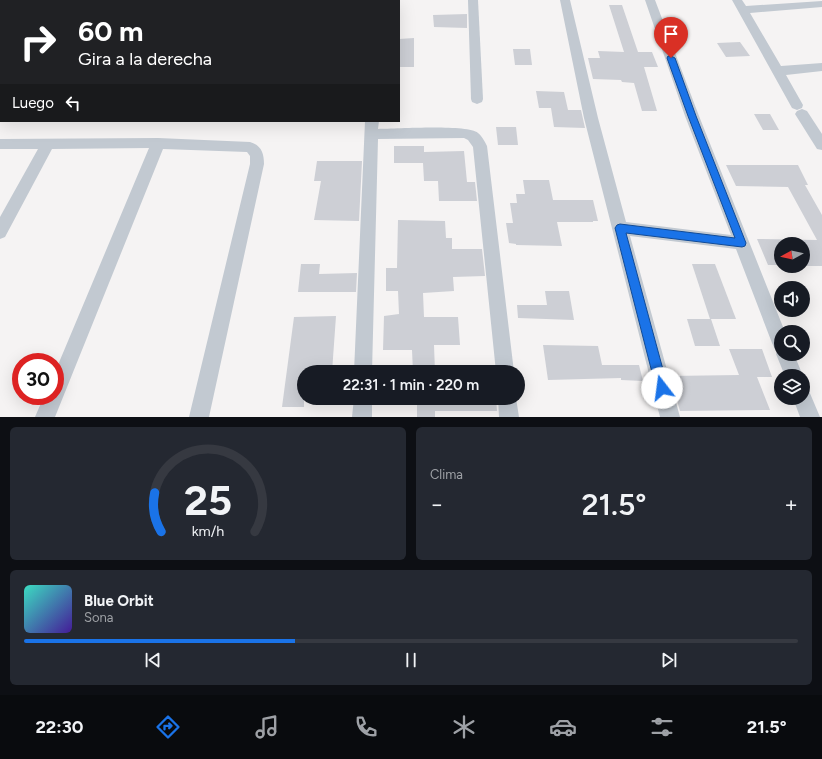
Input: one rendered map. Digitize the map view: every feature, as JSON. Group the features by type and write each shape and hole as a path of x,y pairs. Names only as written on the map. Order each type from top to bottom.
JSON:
{"street":[{"path":"473,0 477,99"},
{"path":"565,0 591,118 670,417"},
{"path":"650,0 692,116 774,325"},
{"path":"822,4 740,5 799,109 822,145"},
{"path":"778,71 822,68"},
{"path":"363,365 372,128 464,133 473,136 480,146 503,365"},
{"path":"64,373 158,143"},
{"path":"0,144 158,143 250,147 257,154 257,164 199,417"},
{"path":"0,232 48,144"},
{"path":"620,228 742,243"},
{"path":"45,417 50,405"},
{"path":"362,417 363,405"},
{"path":"508,405 509,417"},
{"path":"805,405 810,417"}],"building":[{"path":"609,5 622,5 638,52 652,52 658,67 644,67 657,111 642,111 634,83 622,82 621,80 593,79 588,58 600,58 598,51 624,52"},
{"path":"467,14 467,28 434,27 433,15"},
{"path":"414,38 414,67 400,67 400,39"},
{"path":"740,42 750,56 726,57 717,43"},
{"path":"513,49 530,49 532,65 515,65"},
{"path":"536,91 564,92 568,110 581,110 585,128 554,127 551,108 539,108"},
{"path":"754,114 770,114 779,130 763,130"},
{"path":"496,127 516,127 518,145 498,145"},
{"path":"394,146 424,146 424,152 464,151 467,182 475,182 477,201 439,201 438,181 424,181 423,163 394,163"},
{"path":"317,161 362,161 359,221 314,220 321,181 314,181"},
{"path":"726,165 798,165 808,185 805,185 822,215 822,266 810,266 810,240 817,240 788,187 736,186"},
{"path":"523,180 549,180 553,200 593,200 598,221 557,222 562,246 516,245 509,243 506,223 513,223 510,203 517,203 516,194 525,194"},
{"path":"398,220 445,221 446,238 452,238 452,249 482,249 485,276 453,277 454,291 423,293 424,317 458,317 460,345 434,345 435,365 413,365 412,350 383,350 384,316 399,314 398,291 386,291 386,268 397,268"},
{"path":"757,239 774,239 774,265 768,265"},
{"path":"301,264 320,264 319,274 357,273 356,292 298,292"},
{"path":"692,264 715,264 736,319 710,319"},
{"path":"545,291 569,291 574,320 518,318 517,305 547,305"},
{"path":"336,316 332,365 297,365 297,405 304,405 304,407 282,407 294,317"},
{"path":"687,319 711,319 720,346 695,346"},
{"path":"543,345 598,346 602,365 639,365 643,381 621,380 621,378 548,380"},
{"path":"729,349 762,349 772,377 757,377 770,410 680,411 670,376 739,375"},
{"path":"417,405 497,405 497,411 435,411 435,417 417,417"}],"route":[{"path":"662,388 620,228 742,243 671,58"}]}
